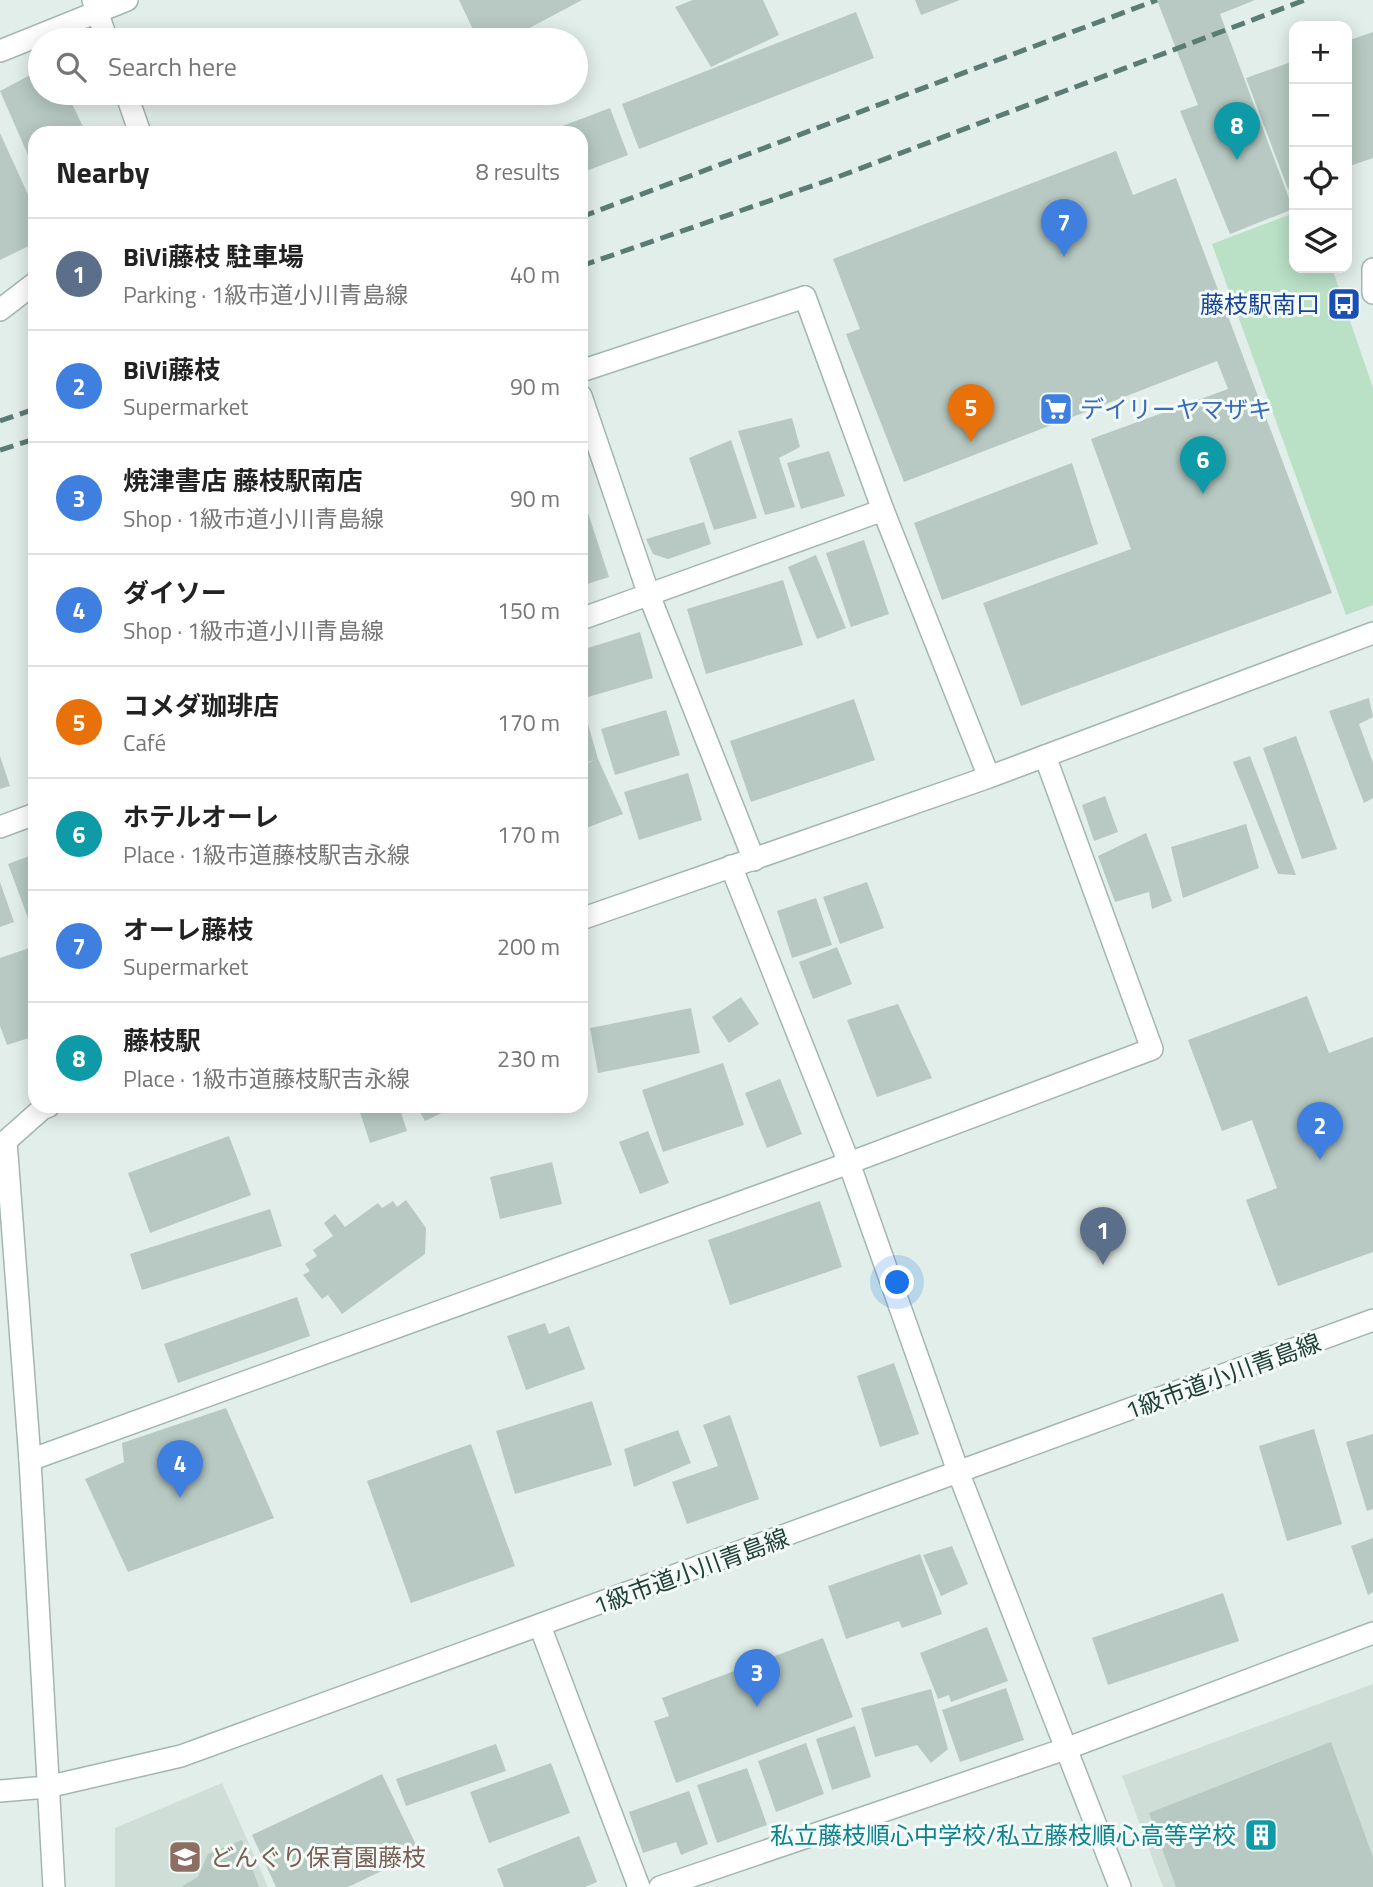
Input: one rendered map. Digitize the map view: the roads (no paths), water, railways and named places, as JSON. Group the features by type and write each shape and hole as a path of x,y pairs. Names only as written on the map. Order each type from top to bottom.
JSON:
{"street":[{"path":"49,28 95,6 127,0"},
{"path":"95,6 103,28"},
{"path":"0,51 28,38"},
{"path":"130,105 138,126"},
{"path":"1373,269 1373,293"},
{"path":"0,310 28,288"},
{"path":"588,369 805,297 883,510 989,777"},
{"path":"588,416 649,595 754,860"},
{"path":"588,617 883,510"},
{"path":"588,917 989,777 1373,634"},
{"path":"30,1460 849,1163 1152,1049 1045,756"},
{"path":"0,827 28,817"},
{"path":"731,866 849,1163 959,1474 1120,1887"},
{"path":"36,1113 3,1138 30,1460 54,1887"},
{"name":"1級市道小川青島線","path":"0,1791 47,1787 181,1756 959,1474 1373,1320"},
{"path":"541,1626 639,1887"},
{"path":"660,1887 1068,1748 1373,1633"}],"railway":[{"path":"588,214 1157,0"},
{"path":"588,264 835,178 1305,0"},
{"path":"0,421 28,411"},
{"path":"0,450 28,441"}],"place":[{"name":"藤枝駅","path":"1237,160"},
{"name":"オーレ藤枝","path":"1064,257"},
{"name":"藤枝駅南口","path":"1344,304"},
{"name":"デイリーヤマザキ","path":"1056,409"},
{"name":"コメダ珈琲店","path":"971,442"},
{"name":"ホテルオーレ","path":"1203,494"},
{"name":"BiVi藤枝","path":"1320,1160"},
{"name":"BiVi藤枝 駐車場","path":"1103,1265"},
{"name":"ダイソー","path":"180,1498"},
{"name":"焼津書店 藤枝駅南店","path":"757,1707"},
{"name":"私立藤枝順心中学校/私立藤枝順心高等学校","path":"1261,1835"},
{"name":"どんぐり保育園藤枝","path":"185,1857"}]}
